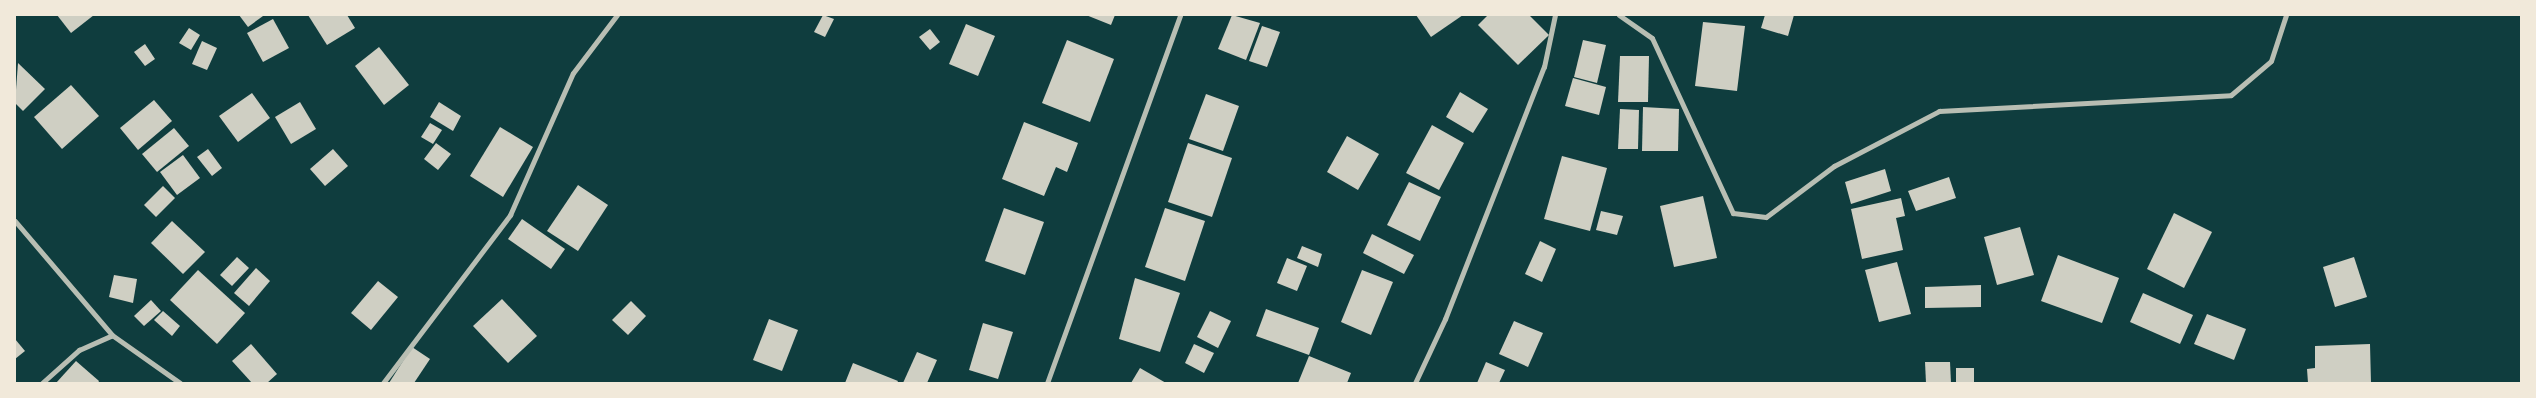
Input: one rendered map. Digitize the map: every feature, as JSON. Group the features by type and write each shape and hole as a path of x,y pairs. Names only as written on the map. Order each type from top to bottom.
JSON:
{"street":[{"path":"383,383 510,215 573,73 617,15"},
{"path":"1047,383 1180,15"},
{"path":"1414,383 1445,320 1544,68 1555,15"},
{"path":"1619,15 1652,38 1733,213 1766,218 1834,166 1939,111 2231,95 2271,61 2286,15"},
{"path":"15,221 112,334 180,383"},
{"path":"42,383 80,350 112,334"}],"building":[{"path":"57,15 94,15 71,33"},
{"path":"239,15 262,15 263,16 248,27"},
{"path":"308,15 347,15 355,28 327,45"},
{"path":"823,15 834,19 825,37 814,32"},
{"path":"1086,15 1115,15 1111,25"},
{"path":"1232,15 1260,23 1246,60 1218,49"},
{"path":"1416,15 1463,15 1431,37"},
{"path":"1488,15 1529,15 1549,35 1518,65 1478,25"},
{"path":"1765,15 1794,15 1788,36 1761,28"},
{"path":"273,19 289,48 263,62 247,33"},
{"path":"1703,22 1745,26 1737,91 1695,86"},
{"path":"966,24 995,36 978,76 949,64"},
{"path":"1262,26 1280,32 1267,67 1249,61"},
{"path":"189,28 200,35 191,50 179,43"},
{"path":"930,29 940,42 930,50 919,37"},
{"path":"1067,40 1114,59 1090,122 1042,103"},
{"path":"1583,40 1606,45 1597,83 1574,77"},
{"path":"202,41 217,48 207,70 192,64"},
{"path":"145,44 155,59 145,66 134,52"},
{"path":"379,47 409,85 384,105 355,66"},
{"path":"1620,56 1649,56 1648,102 1618,102"},
{"path":"18,63 45,89 23,111 15,103"},
{"path":"1573,78 1606,87 1599,115 1565,106"},
{"path":"71,85 99,116 62,149 34,117"},
{"path":"1460,92 1488,109 1473,133 1446,117"},
{"path":"252,93 270,118 238,142 219,116"},
{"path":"1206,94 1239,106 1223,151 1189,139"},
{"path":"154,100 172,121 138,150 120,128"},
{"path":"300,102 316,129 291,144 275,117"},
{"path":"439,102 461,116 453,131 430,117"},
{"path":"1643,107 1679,109 1678,151 1642,151"},
{"path":"1620,109 1639,110 1638,149 1618,149"},
{"path":"1024,122 1078,143 1067,172 1056,167 1044,196 1002,179"},
{"path":"430,123 442,130 433,144 421,137"},
{"path":"1432,125 1464,143 1439,190 1406,173"},
{"path":"500,127 533,147 503,197 470,176"},
{"path":"174,128 189,146 157,172 142,154"},
{"path":"1347,136 1379,154 1358,190 1327,172"},
{"path":"436,143 451,154 438,170 424,159"},
{"path":"1188,143 1232,158 1212,217 1168,202"},
{"path":"208,149 222,168 212,176 197,157"},
{"path":"333,149 348,166 325,186 310,169"},
{"path":"183,155 200,178 177,195 160,172"},
{"path":"1562,156 1607,168 1590,231 1544,219"},
{"path":"1885,169 1891,191 1851,204 1845,182"},
{"path":"1949,177 1956,198 1916,211 1908,191"},
{"path":"1409,182 1441,197 1420,241 1387,225"},
{"path":"578,185 608,205 578,251 547,231"},
{"path":"163,186 175,198 156,217 144,205"},
{"path":"1703,196 1717,258 1674,267 1660,206"},
{"path":"1901,198 1905,216 1896,218 1903,250 1862,259 1851,209"},
{"path":"1004,208 1044,222 1025,275 985,261"},
{"path":"1165,208 1205,221 1185,281 1145,267"},
{"path":"1601,211 1623,216 1617,235 1596,230"},
{"path":"2174,213 2212,232 2184,288 2147,269"},
{"path":"522,219 565,249 551,269 508,239"},
{"path":"172,221 205,252 183,274 151,243"},
{"path":"2020,227 2034,275 1997,285 1984,237"},
{"path":"1372,234 1414,255 1404,274 1363,253"},
{"path":"1540,241 1556,249 1542,282 1525,274"},
{"path":"1302,246 1322,254 1318,267 1297,258"},
{"path":"2058,255 2119,278 2102,323 2041,301"},
{"path":"237,257 249,268 232,286 220,275"},
{"path":"2354,257 2367,297 2335,307 2323,267"},
{"path":"1287,258 1307,266 1297,291 1277,283"},
{"path":"1897,262 1911,314 1879,322 1865,270"},
{"path":"256,268 270,281 249,306 234,293"},
{"path":"198,270 245,313 217,344 170,300"},
{"path":"1362,270 1393,282 1371,335 1341,322"},
{"path":"114,275 137,279 133,303 109,297"},
{"path":"1135,278 1180,293 1160,352 1119,339"},
{"path":"378,281 398,297 371,330 351,313"},
{"path":"1981,285 1981,307 1925,308 1925,287"},
{"path":"2143,293 2193,315 2180,344 2130,322"},
{"path":"502,299 537,336 508,363 473,326"},
{"path":"151,300 161,311 144,326 134,316"},
{"path":"631,301 646,316 628,335 612,320"},
{"path":"1266,309 1319,328 1309,355 1256,336"},
{"path":"163,311 180,326 172,336 154,320"},
{"path":"1210,311 1231,321 1218,348 1197,337"},
{"path":"2207,314 2246,329 2234,360 2194,344"},
{"path":"769,319 798,330 782,371 753,360"},
{"path":"1514,321 1543,333 1528,367 1499,354"},
{"path":"983,323 1013,332 998,379 969,370"},
{"path":"15,339 25,351 15,359"},
{"path":"251,344 277,374 267,383 252,383 232,361"},
{"path":"1194,344 1214,353 1204,373 1185,363"},
{"path":"2370,344 2371,383 2308,383 2307,369 2315,368 2315,346"},
{"path":"412,347 430,359 414,383 389,383"},
{"path":"917,352 937,360 927,383 903,383"},
{"path":"1309,356 1351,373 1347,383 1298,383"},
{"path":"76,361 99,381 98,383 56,383"},
{"path":"1486,362 1505,370 1499,383 1477,383"},
{"path":"1925,362 1950,362 1951,383 1926,383"},
{"path":"853,363 898,381 897,383 845,383"},
{"path":"1140,368 1166,383 1131,383"},
{"path":"1956,368 1974,368 1974,383 1956,383"}]}
